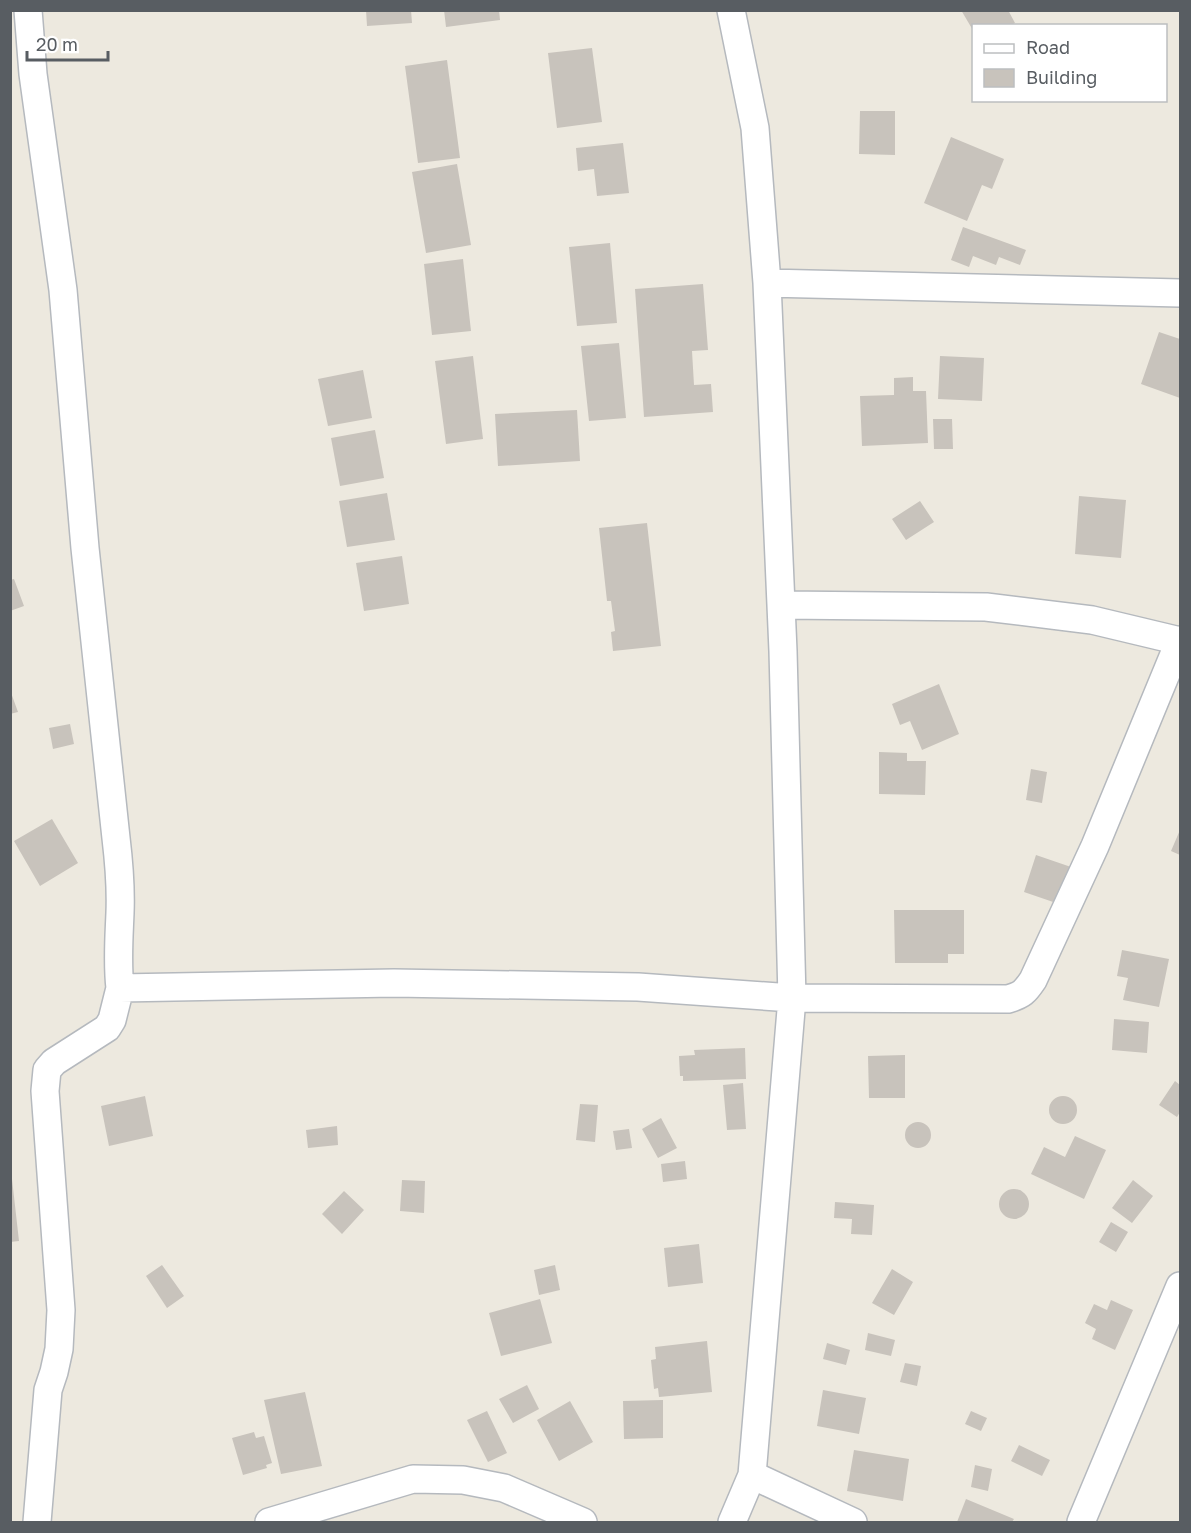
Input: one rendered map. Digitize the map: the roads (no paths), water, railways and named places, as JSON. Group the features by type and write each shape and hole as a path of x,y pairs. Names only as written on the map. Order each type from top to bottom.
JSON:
{"street":[{"path":"28,10 33,74 63,290 85,548 120,882 118,952 120,988 112,1020 107,1028 54,1062 47,1070 45,1091 61,1310 59,1349 48,1390 37,1522"},
{"path":"731,10 755,128 767,283 782,605 792,998 752,1475 732,1522"},
{"path":"767,283 1180,293"},
{"path":"120,988 394,983 650,987 792,998 1008,999 1025,992 1033,980 1095,846 1180,640 1092,620 986,607 782,605"},
{"path":"1081,1522 1180,1286"},
{"path":"752,1475 854,1522"},
{"path":"269,1522 413,1479 463,1480 504,1488 583,1522"}]}
